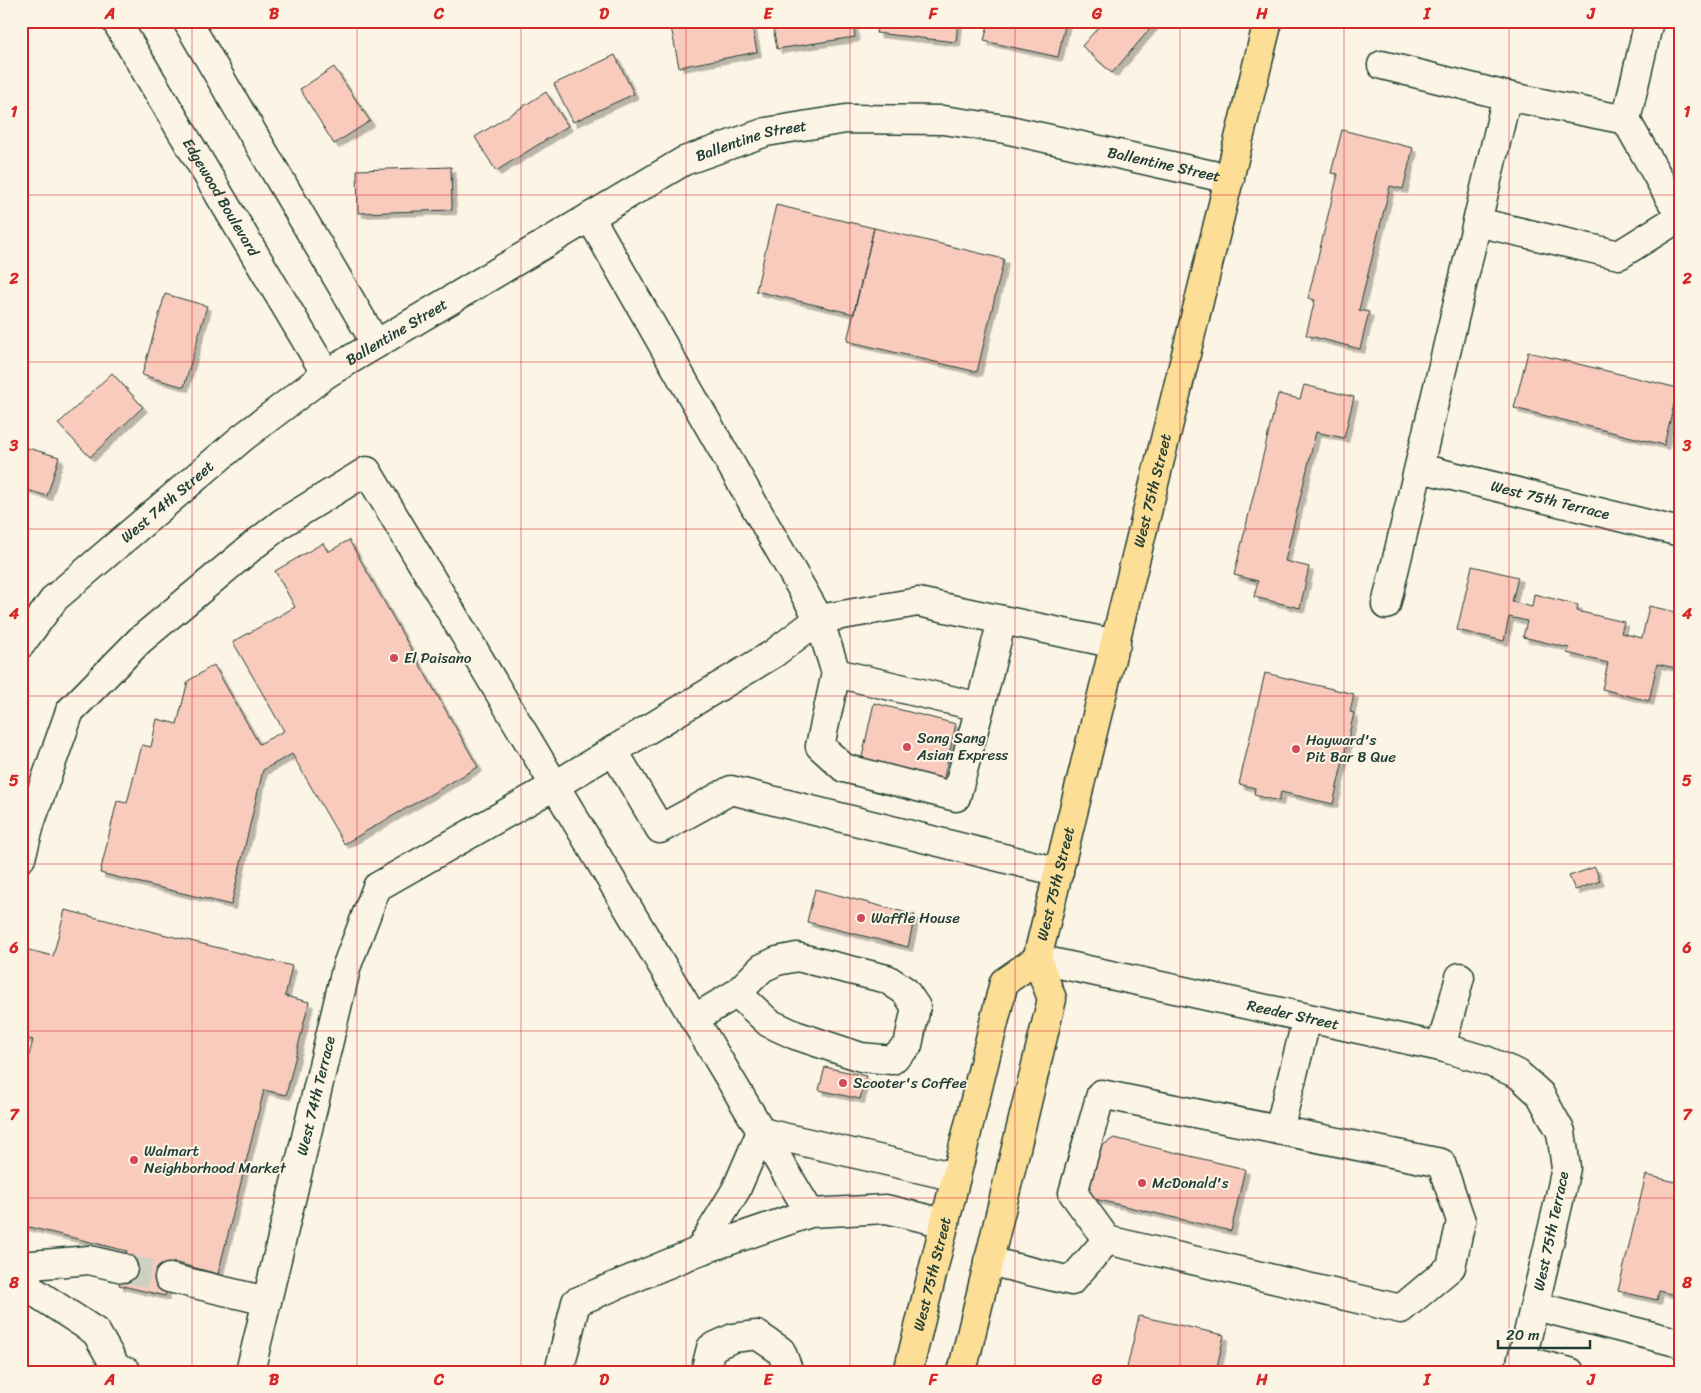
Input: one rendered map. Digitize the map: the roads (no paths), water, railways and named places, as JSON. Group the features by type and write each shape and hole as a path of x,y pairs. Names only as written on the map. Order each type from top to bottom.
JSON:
{"main road":[{"name":"West 75th Street","path":"962,1372 1052,999 1037,959 1268,21"},
{"name":"West 75th Street","path":"908,1372 1004,982 1037,959"}],"street":[{"name":"Edgewood Boulevard","path":"116,21 326,374"},
{"path":"187,21 376,344"},
{"path":"1477,222 1619,255 1680,216 1626,120 1649,21"},
{"path":"1382,65 1507,96 1626,120"},
{"path":"1386,605 1507,96"},
{"name":"Ballentine Street","path":"326,374 684,161 766,132 846,119 943,120 1005,129 1230,179"},
{"path":"590,217 819,619 836,673 820,746 844,768 956,797 1002,620"},
{"name":"West 74th Street","path":"21,644 55,598 242,438 326,374"},
{"name":"West 75th Terrace","path":"1420,468 1680,532"},
{"path":"21,858 31,821 70,711 140,640 254,545 282,523 366,471 810,1213"},
{"path":"819,619 918,602 1116,644"},
{"name":"West 74th Terrace","path":"250,1372 347,965 377,887 554,786 774,654 819,619"},
{"path":"836,673 980,706"},
{"path":"614,750 660,828 731,790 1059,872"},
{"path":"694,1019 737,993 762,968 777,961 797,957 887,979 905,991 916,1007 908,1045 892,1060 861,1057 795,1035 769,1023 737,993"},
{"name":"Reeder Street","path":"1037,959 1441,1047 1485,1060 1518,1074 1540,1094"},
{"path":"1441,1047 1460,977"},
{"path":"1278,1130 1307,1018"},
{"path":"1101,1094 1441,1163 1461,1221 1451,1267 1401,1309 1107,1240 1073,1193 1101,1094"},
{"name":"West 75th Terrace","path":"1521,1366 1566,1168 1561,1132 1540,1094"},
{"path":"761,1132 956,1177"},
{"path":"699,1251 736,1190 761,1132"},
{"path":"559,1372 576,1302 699,1251 810,1213 886,1209 945,1223"},
{"path":"988,1261 1071,1281 1107,1240"},
{"path":"21,1266 90,1260 123,1268"},
{"path":"169,1278 267,1301"},
{"path":"21,1283 96,1332 116,1369 128,1372"},
{"path":"1535,1306 1680,1343"},
{"path":"705,1372 711,1348 733,1338 757,1335 781,1351 789,1372"},
{"path":"1521,1366 1570,1372"}],"tunnel":[{"path":"123,1268 169,1278"}],"place":[{"name":"El Paisano","path":"394,658"},
{"name":"Sang Sang Asian Express","path":"907,747"},
{"name":"Hayward's Pit Bar B Que","path":"1296,749"},
{"name":"Waffle House","path":"861,918"},
{"name":"Scooter's Coffee","path":"843,1083"},
{"name":"Walmart Neighborhood Market","path":"134,1160"},
{"name":"McDonald's","path":"1142,1183"}]}
